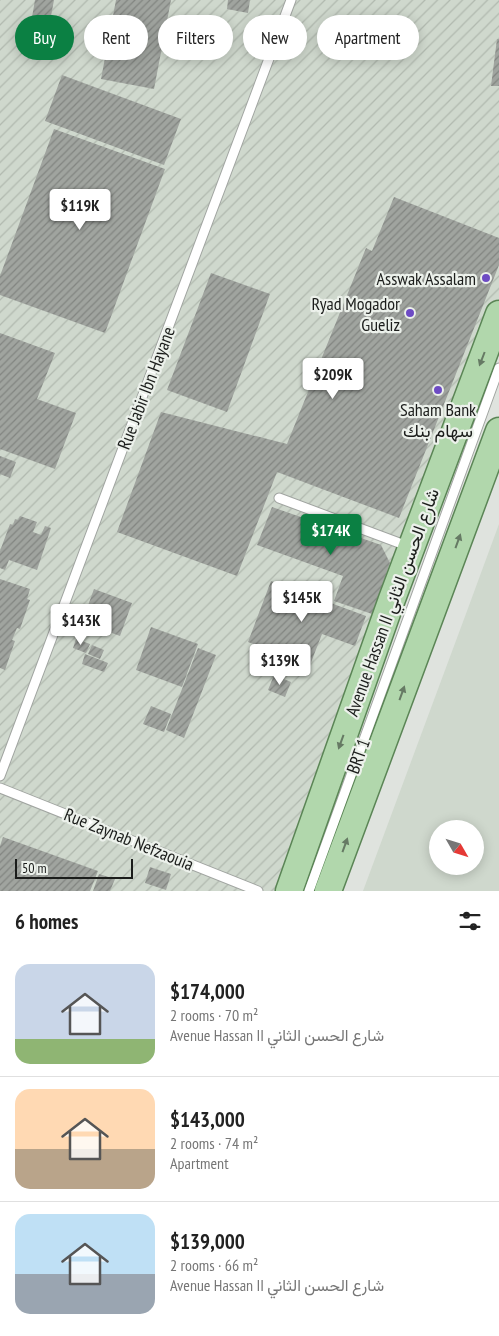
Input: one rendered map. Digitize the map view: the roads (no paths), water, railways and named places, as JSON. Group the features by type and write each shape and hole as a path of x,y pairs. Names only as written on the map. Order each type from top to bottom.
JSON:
{"main road":[{"name":"Avenue Hassan II شارع الحسن الثاني","path":"289,891 411,547 499,314"},
{"path":"328,891 499,431"}],"lane":[{"name":"Rue Jabir Ibn Hayane","path":"0,776 291,0"},
{"name":"BRT 1","path":"309,891 499,368"},
{"path":"279,498 411,547"},
{"name":"Rue Zaynab Nefzaouia","path":"0,788 258,891"}],"place":[{"name":"Asswak Assalam","path":"486,278"},
{"name":"Ryad Mogador Gueliz","path":"410,313"},
{"name":"Saham Bank سهام بنك","path":"438,390"}]}
